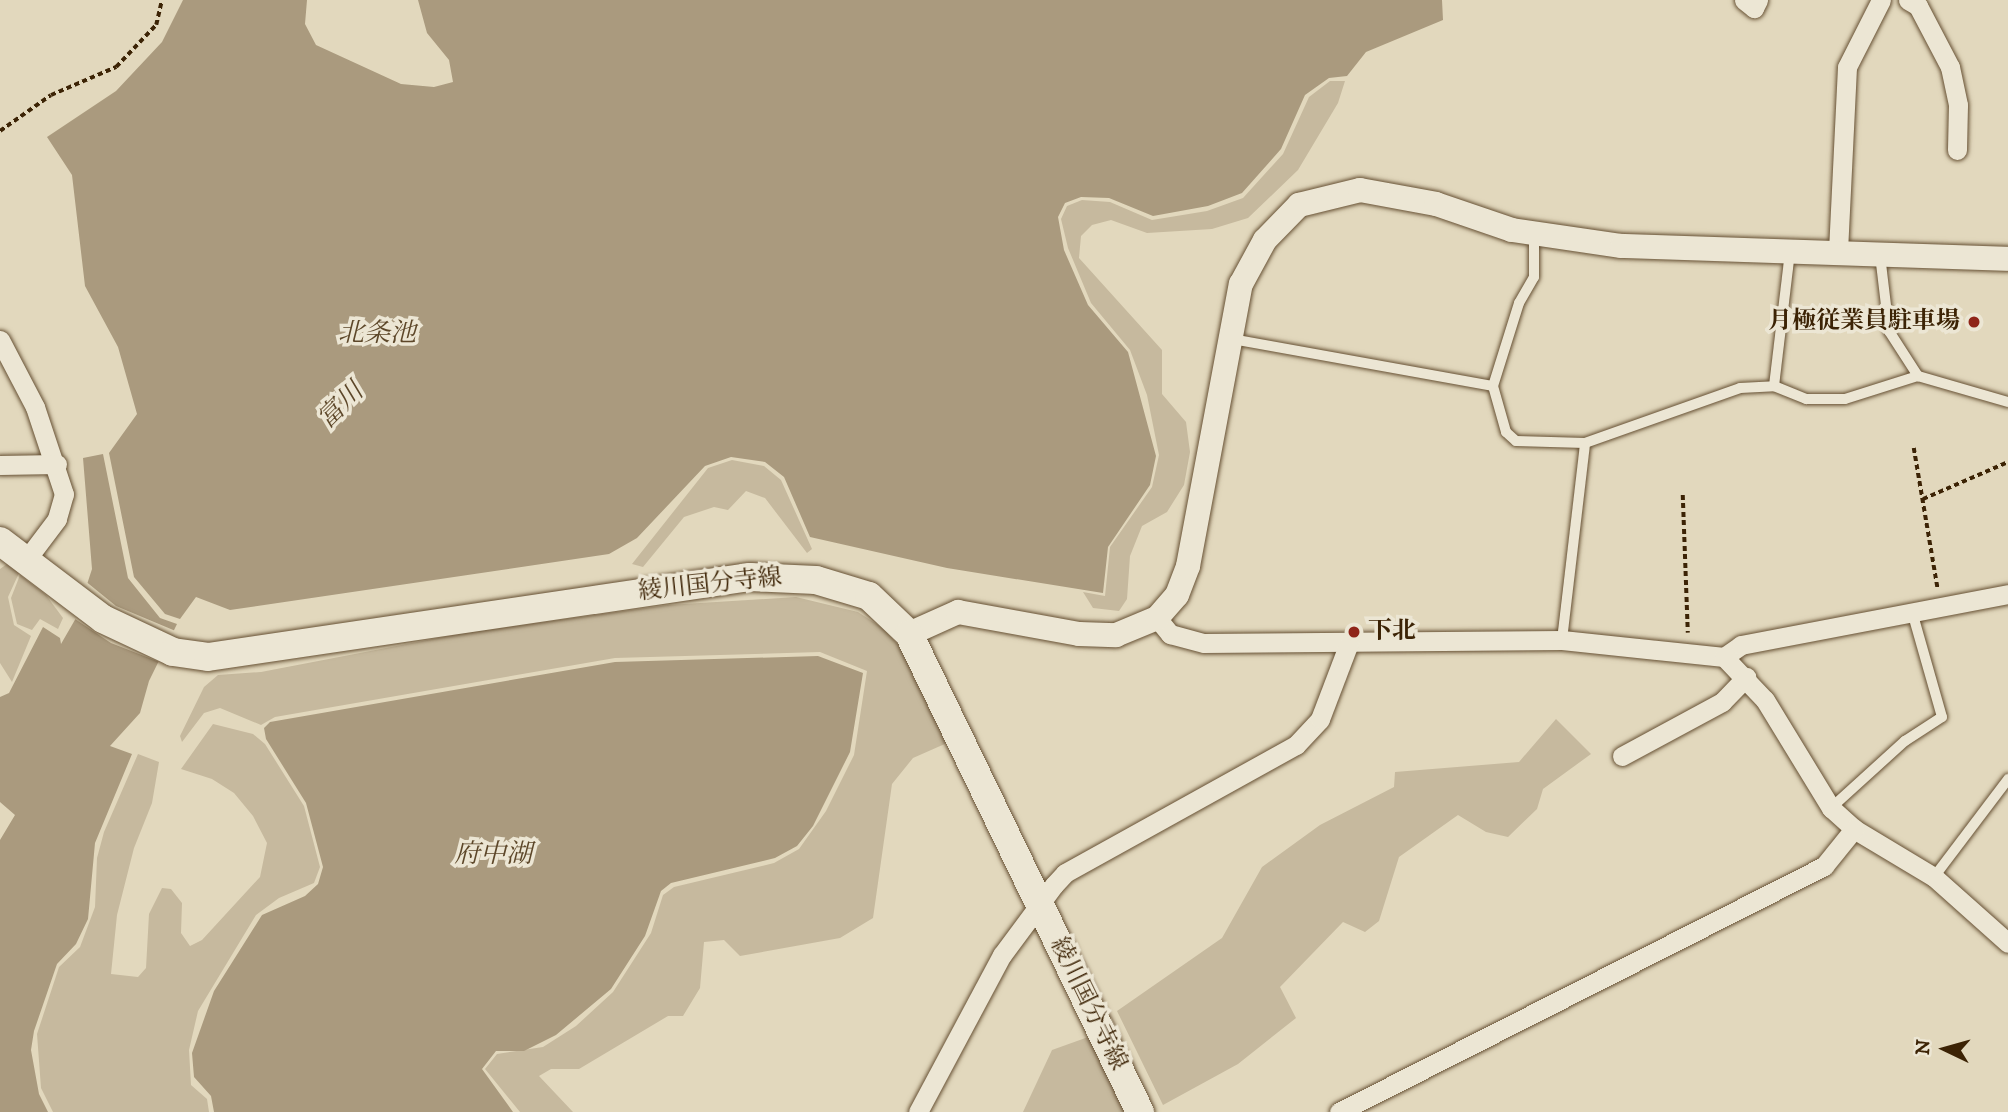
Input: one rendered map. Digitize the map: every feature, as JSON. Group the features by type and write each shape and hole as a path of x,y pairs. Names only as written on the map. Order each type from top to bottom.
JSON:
{"main road":[{"name":"綾川国分寺線","path":"0,541 72,597 125,632 173,652 208,657 247,653 414,624 781,575 847,586 891,612 909,634 1140,1112"}],"street":[{"path":"1744,0 1754,8 1758,0"},
{"path":"1838,251 1847,67 1881,0"},
{"path":"1908,0 1918,6 1950,67 1958,105 1957,150"},
{"path":"909,634 958,612 1079,634 1116,635 1157,618 1177,595 1188,566 1241,284 1265,240 1299,205 1360,190 1436,204 1534,233 1622,246 1880,252 2008,259"},
{"path":"0,340 36,407 57,464 63,506 26,560"},
{"path":"0,465 57,464"},
{"path":"1724,657 1741,645 2008,594"},
{"path":"1157,618 1170,634 1204,643 1562,640 1724,657 1746,677 1765,700 1831,808 1854,829 1934,877 2008,943"},
{"path":"918,1112 1002,955 1065,873 1296,745 1320,719 1349,643"},
{"path":"1622,756 1722,702 1746,677"},
{"path":"1339,1112 1824,866 1854,829"}],"lane":[{"path":"1534,233 1534,277 1519,303 1493,386 1506,432 1516,441 1585,443 1740,388 1774,386 1806,399 1845,399 1918,376 2008,402"},
{"path":"1774,386 1790,250"},
{"path":"1880,252 1889,331 1918,376"},
{"path":"1229,339 1493,386"},
{"path":"1562,640 1585,443"},
{"path":"1831,808 1905,740 1942,717 1912,611"},
{"path":"1934,877 2008,779"}],"path":[{"path":"0,131 51,94 116,67 156,25 162,0"},
{"path":"1914,448 1941,606"},
{"path":"1923,499 2008,462"},
{"path":"1683,495 1688,653"}],"shaded area":[{"path":"1330,81 1345,81 1338,103 1298,170 1248,218 1212,229 1147,233 1111,220 1092,225 1081,236 1079,258 1162,350 1162,394 1186,422 1190,452 1184,485 1167,512 1142,526 1130,556 1127,599 1119,611 1093,608 1083,592 1105,596 1110,547 1152,487 1159,455 1147,395 1130,350 1091,303 1068,248 1061,219 1067,206 1082,200 1110,202 1152,220 1207,211 1243,198 1283,154 1309,97"},
{"path":"732,460 764,466 781,480 812,549 807,553 765,498 746,491 728,510 714,507 684,517 643,567 632,564 708,468"},
{"path":"7,564 19,573 8,597 14,625 31,636 12,682 0,663 0,569"},
{"path":"20,575 46,595 63,618 58,629 40,619 32,630 17,624 11,598"},
{"path":"796,597 858,612 884,629 904,652 947,743 913,758 892,784 873,918 840,938 740,956 724,940 704,942 700,988 683,1016 668,1016 579,1069 551,1069 539,1076 573,1112 520,1112 485,1069 497,1054 543,1047 576,1026 613,992 651,933 663,895 674,887 774,863 799,849 826,811 854,755 867,671 820,652 615,658 275,717 261,725 220,708 204,713 182,742 180,736 204,687 218,675 261,672 464,633 668,605"},
{"path":"1556,719 1591,754 1543,789 1537,809 1508,837 1486,832 1458,815 1399,857 1379,921 1365,932 1343,922 1280,987 1296,1018 1238,1064 1163,1105 1117,1011 1222,938 1262,867 1320,825 1394,787 1395,772 1519,762"},
{"path":"213,724 253,734 265,744 304,806 320,867 314,883 279,898 256,915 198,1011 189,1050 191,1085 207,1099 209,1112 53,1112 41,1088 37,1034 59,967 80,947 95,907 97,858 104,832 138,754 159,762 152,803 134,848 117,915 111,974 138,977 146,968 149,914 162,888 171,889 182,903 181,933 190,946 202,940 260,877 267,843 253,816 234,793 212,779 181,769"},
{"path":"1091,1036 1127,1112 1023,1112 1052,1050"}],"water":[{"name":"北条池","path":"183,0 307,0 305,24 316,45 401,84 434,87 453,82 449,60 427,33 418,0 1442,0 1443,20 1366,52 1347,76 1329,78 1305,95 1281,149 1242,193 1208,206 1153,216 1109,198 1081,197 1065,203 1058,217 1064,250 1088,305 1128,352 1156,456 1150,485 1108,547 1103,593 947,568 810,537 784,477 765,462 731,457 705,466 637,538 609,554 230,610 196,597 180,619 165,614 134,577 109,453 137,414 118,347 85,286 72,175 47,137 116,91 162,42"},
{"path":"103,454 128,578 160,618 177,624 149,681 140,713 110,746 132,754 95,843 88,919 76,944 57,964 34,1031 31,1050 39,1094 48,1112 0,1112 0,840 15,815 0,802 0,697 9,693 43,627 60,638 61,644 76,618 92,569 83,458"},
{"name":"府中湖","path":"818,656 863,673 850,752 813,826 797,846 775,858 671,883 661,891 645,936 611,989 556,1035 524,1051 496,1051 482,1069 513,1112 214,1112 211,1096 194,1077 192,1053 214,991 262,915 305,896 318,884 323,867 306,803 266,739 264,728 270,722 615,662"}],"pier":[{"path":"84,580 116,606 178,632 162,663 111,643 72,617"}],"place":[{"name":"月極従業員駐車場","path":"1974,322"},
{"name":"下北","path":"1354,632"}],"water label":[{"name":"富川","path":"341,406"}]}
